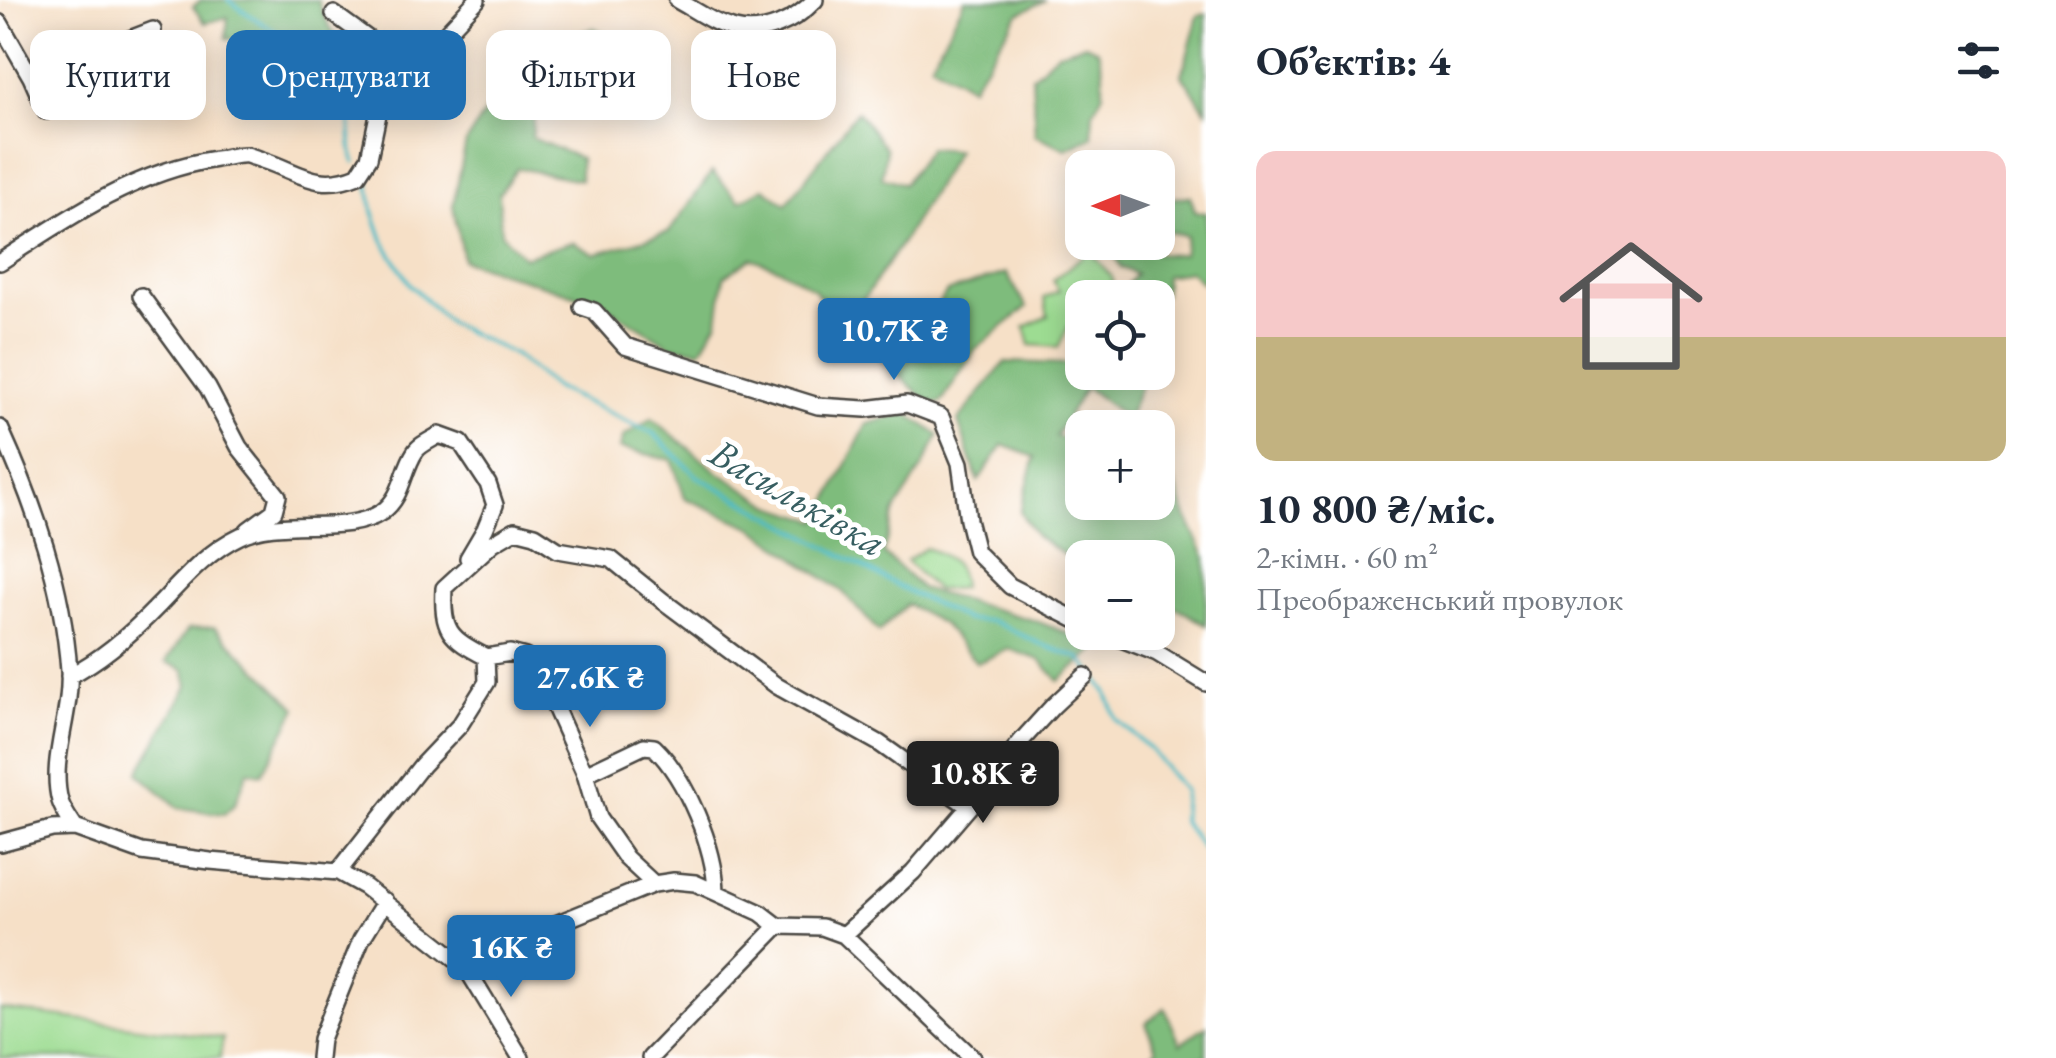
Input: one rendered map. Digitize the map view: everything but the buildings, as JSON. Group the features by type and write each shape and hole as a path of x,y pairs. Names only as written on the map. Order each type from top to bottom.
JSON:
{"street":[{"path":"448,30 476,0"},
{"path":"677,0 736,30 766,29 800,15 814,0"},
{"path":"334,14 356,30"},
{"path":"0,23 30,75"},
{"path":"0,262 90,204 193,163 248,155 327,184 358,175 369,158 377,120"},
{"path":"70,676 117,644 197,565 274,510 278,496 239,447 208,388 141,296"},
{"path":"582,306 594,312 625,346 818,406 864,408 907,404 941,417 960,463 976,552 1010,586 1065,614"},
{"path":"0,428 53,567 70,676 59,767 60,799 76,828"},
{"path":"241,535 275,527 357,522 382,512 397,497 416,450 439,435 461,443 488,484 495,505 458,576"},
{"path":"654,884 626,858 598,818 584,774 550,696 525,657 510,653 486,657 458,643 443,618 444,588 493,542 515,530 535,535 558,550 611,558 777,686 879,744 970,807"},
{"path":"1147,650 1206,682"},
{"path":"338,872 422,765 460,725 487,682 486,657"},
{"path":"844,935 913,872 1022,740 1085,676"},
{"path":"584,774 644,746 654,747 669,761 695,809 716,878 716,892"},
{"path":"0,844 52,829 76,828 142,852 338,872 365,887 465,966 517,1056"},
{"path":"465,966 654,884 694,883 761,912 778,926 822,926 844,935 974,1058"},
{"path":"319,1058 321,1039 361,940 385,902"},
{"path":"650,1058 778,926"}],"green space":[{"path":"201,0 318,0 332,30 227,30 228,17 205,23 193,7"},
{"path":"965,0 1046,0 1018,14 971,87 931,63"},
{"path":"1206,14 1206,111 1182,75 1198,16"},
{"path":"1085,44 1098,50 1103,93 1093,112 1092,137 1066,149 1035,135 1032,76 1058,52"},
{"path":"486,110 486,120 534,120 532,138 580,158 580,180 517,168 499,194 501,233 524,257 572,242 595,254 669,232 712,172 740,201 764,188 786,204 857,111 886,149 882,177 904,184 929,148 957,150 863,300 893,329 913,341 947,292 1006,273 1027,307 975,350 941,403 929,403 842,323 814,289 751,258 724,277 718,321 701,350 671,346 600,303 463,260 453,206 466,142"},
{"path":"1190,196 1195,212 1206,213 1206,281 1202,283 1189,271 1165,276 1165,280 1131,280 1136,274 1121,268 1117,260 1175,260 1175,254 1183,254 1186,236 1175,233 1175,198"},
{"path":"1078,260 1097,260 1112,280 1065,280 1065,333 1058,347 1030,345 1025,327 1048,316 1044,298 1059,291 1053,280"},
{"path":"1005,362 1065,364 1065,390 1083,390 1071,410 1065,410 1065,421 1056,436 1065,439 1065,520 1175,520 1175,485 1206,558 1206,625 1175,608 1175,540 1065,540 1065,556 1036,536 1020,512 1035,457 1003,445 978,481 958,421"},
{"path":"1089,390 1139,390 1130,410 1116,410"},
{"path":"906,413 939,435 895,511 883,553 922,589 1065,632 1065,650 1095,650 1059,681 1040,660 1009,649 977,663 942,624 907,604 879,632 843,592 754,528 685,498 672,460 620,448 624,436 652,418 719,473 773,506 818,521 867,424"},
{"path":"926,548 952,561 962,588 936,590 906,561"},
{"path":"214,627 297,708 262,774 248,771 235,804 224,814 179,808 138,773 188,686 184,670 166,662 188,629"},
{"path":"1165,1008 1180,1044 1206,1026 1206,1058 1148,1058 1156,1050 1146,1023"},
{"path":"0,1009 223,1038 220,1058 0,1058"}],"waterway":[{"name":"Васильківка","path":"228,0 297,46 328,74 348,109 355,162"},
{"name":"Васильківка","path":"367,170 373,211 383,240 410,284 449,323 513,354 555,388 653,433 697,476 911,593 967,620 992,621 1080,658 1106,691 1117,720 1151,750 1184,791 1182,821 1206,853"}]}
